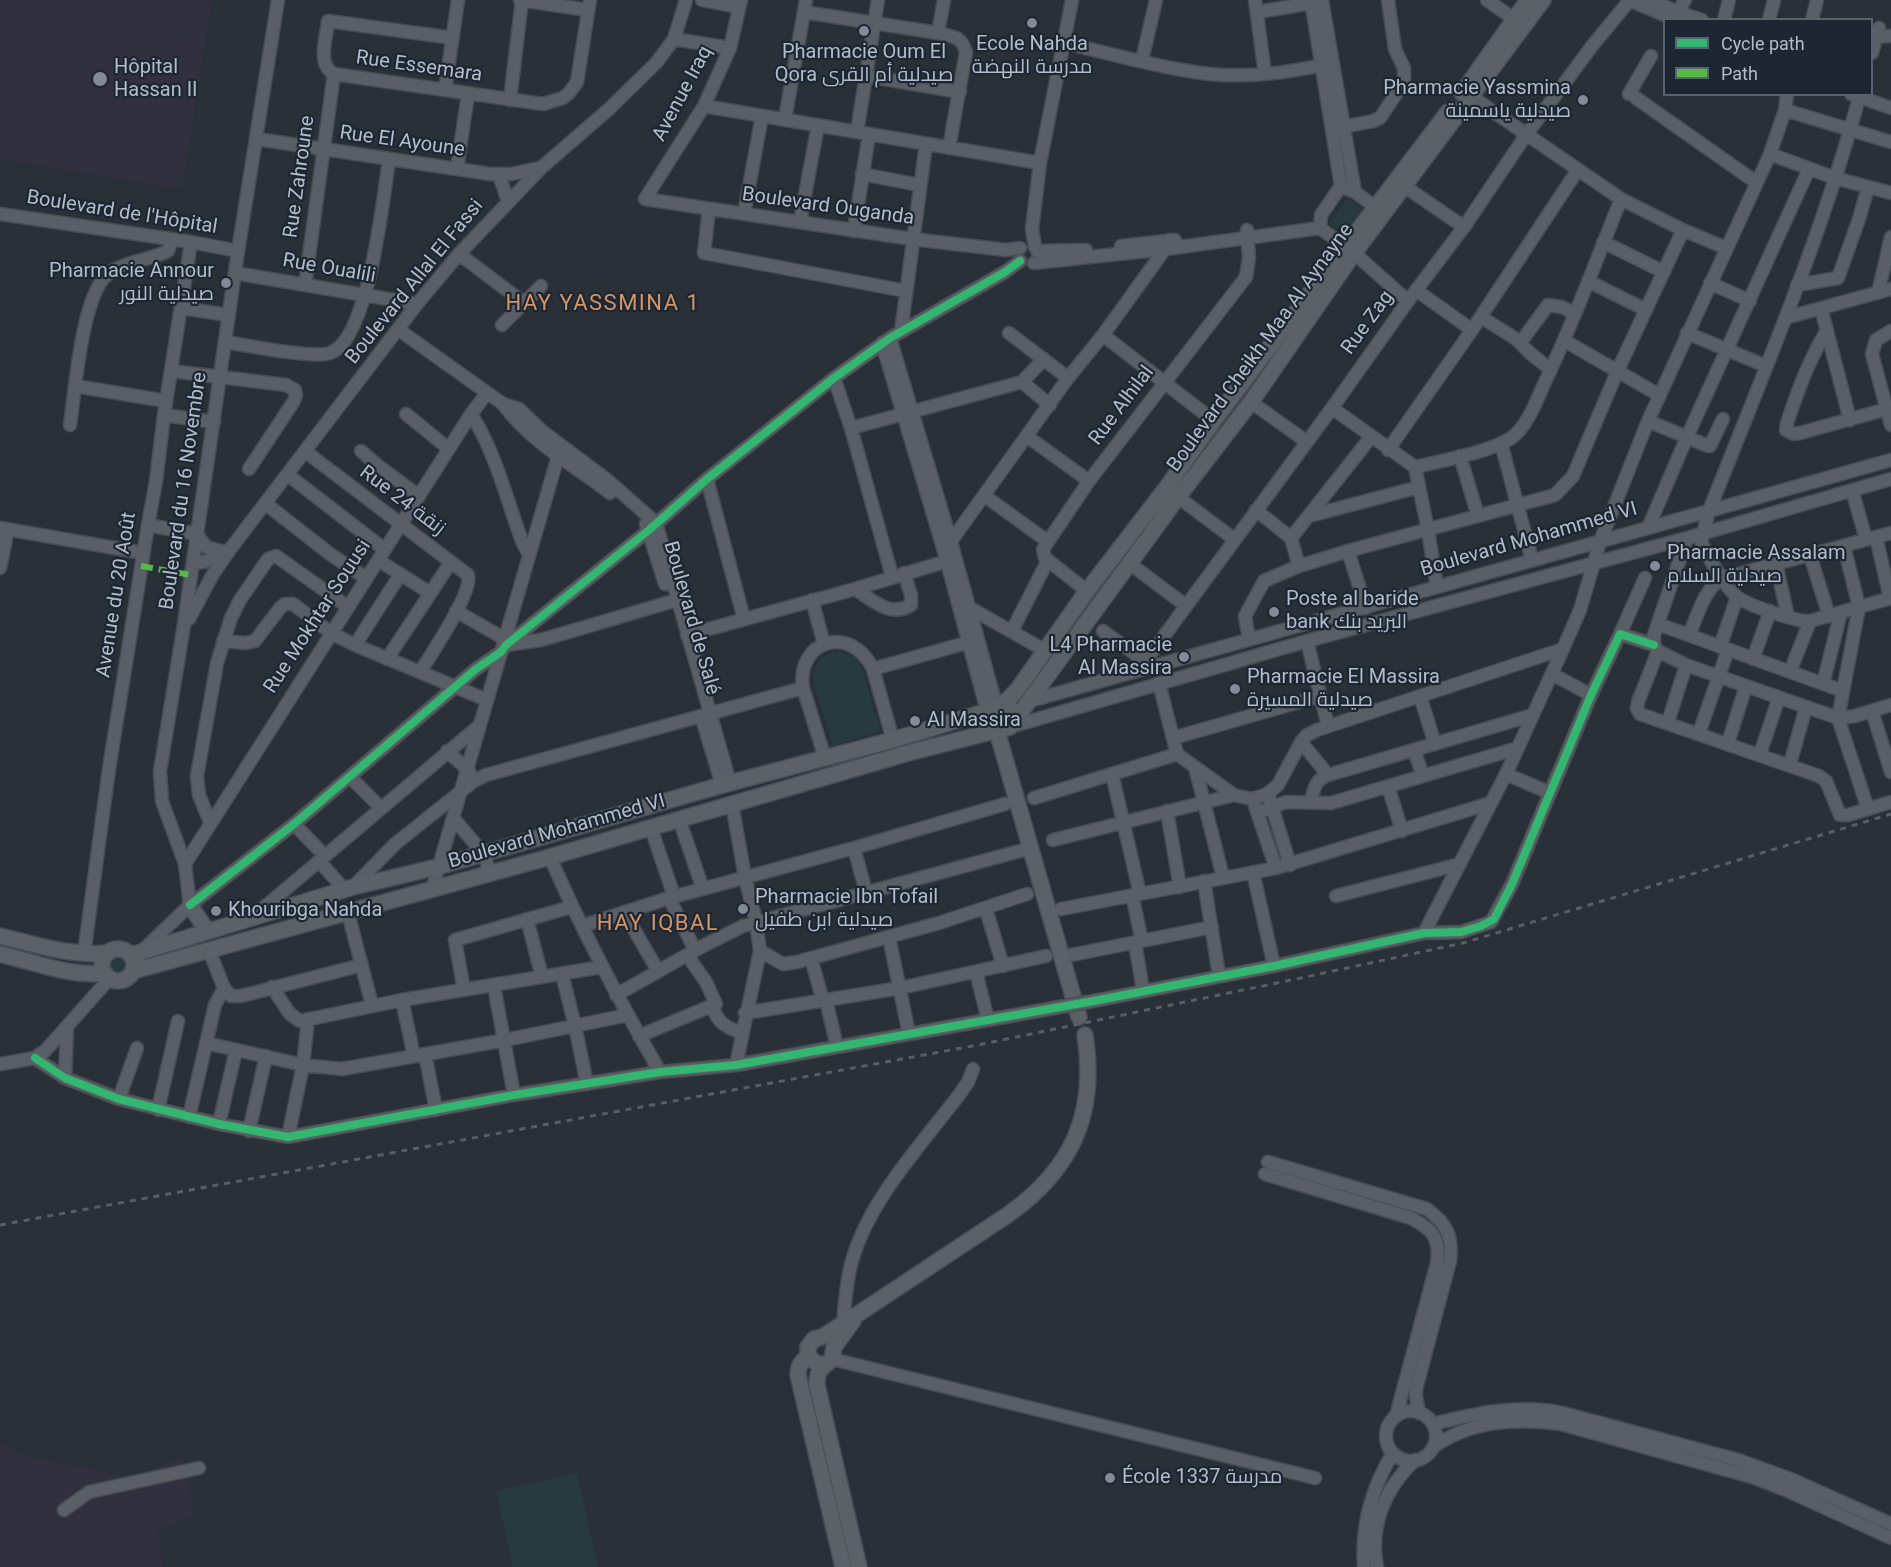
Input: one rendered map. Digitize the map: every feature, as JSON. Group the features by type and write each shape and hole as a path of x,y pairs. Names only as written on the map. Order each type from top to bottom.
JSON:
{"main road":[{"name":"Boulevard Cheikh Maa Al Aynayne","path":"995,708 1018,689 1087,591 1167,487 1214,421 1350,250 1528,0"},
{"name":"Boulevard Cheikh Maa Al Aynayne","path":"1379,210 1404,186 1543,0"},
{"name":"Boulevard Cheikh Maa Al Aynayne","path":"1003,728 1029,701 1178,497 1251,402 1350,250"},
{"path":"1003,728 986,730 982,724 982,717 995,708 1013,711 1003,728 1031,848 1079,1017"},
{"name":"Boulevard Mohammed VI","path":"135,960 207,931 253,917 484,854 726,784 893,740 995,708"},
{"name":"Boulevard Mohammed VI","path":"135,960 209,950 348,913 1003,728"},
{"path":"190,905 207,931"},
{"path":"0,936 84,954 107,953 119,949 135,960 123,980 74,972 0,954"},
{"path":"107,953 102,965 108,976"},
{"path":"830,1357 811,1361 807,1347 810,1341 822,1337 843,1324 1027,1200 1046,1184 1072,1148 1086,1106 1089,1059 1085,1035"},
{"path":"843,1567 813,1404 817,1378 858,1314"},
{"path":"822,1337 832,1342 830,1357"},
{"path":"808,1356 798,1367 798,1375 813,1404 860,1567"},
{"path":"834,1528 849,1524"}],"street":[{"name":"Boulevard du 16 Novembre","path":"190,905 185,864 162,801 159,781 278,0"},
{"path":"445,90 458,0"},
{"path":"510,100 521,0 589,5"},
{"name":"Boulevard Allal El Fassi","path":"183,631 228,550 288,476 417,304 508,201 656,63 675,39 686,0"},
{"path":"702,0 740,3"},
{"path":"854,231 862,174 867,76 878,0"},
{"path":"938,33 944,0"},
{"path":"135,960 190,905 294,824 504,645 834,378 891,338 1005,272 1024,253 1032,229 1040,163 1072,0"},
{"path":"1142,60 1156,0"},
{"path":"1338,128 1380,118 1404,82 1404,68 1395,49 1388,0"},
{"path":"1486,0 1514,19"},
{"path":"1629,0 1677,16"},
{"name":"Rue Zag","path":"1142,665 1464,227 1526,135 1629,0"},
{"path":"1651,0 1677,16"},
{"path":"1677,16 1685,0"},
{"path":"1724,18 1729,0"},
{"path":"1770,18 1774,0"},
{"path":"1812,18 1817,0"},
{"path":"1265,74 1256,6 1315,1 1338,128 1355,192"},
{"name":"Avenue Iraq","path":"645,199 704,106 730,48 740,3"},
{"name":"Rue Essemara","path":"453,38 328,21 324,59 326,68 334,74 510,100 543,104 555,102 569,93 577,81 589,5"},
{"path":"785,119 805,6 874,23 959,38 966,52 949,148"},
{"path":"1873,49 1878,31 1891,36"},
{"path":"675,39 730,48"},
{"path":"1064,42 1179,69 1222,75 1265,74 1327,64"},
{"path":"1651,56 1633,96 1757,183"},
{"name":"Rue Zahroune","path":"305,285 334,74"},
{"path":"867,76 960,92"},
{"path":"457,169 468,94"},
{"path":"1424,933 1506,774 1580,610 1600,542 1648,421 1770,154 1785,110 1787,96"},
{"path":"1852,490 1891,598 1803,621 1770,611 1737,597 1703,548 1702,532 1709,511 1797,285 1851,130 1857,96"},
{"path":"1860,96 1891,108"},
{"path":"1472,97 1621,199 1683,230 1726,248"},
{"path":"704,106 1040,163"},
{"path":"1785,110 1891,142"},
{"path":"744,214 762,116"},
{"path":"800,222 819,125"},
{"path":"1338,128 1341,186 1321,214 1321,227 1408,301"},
{"name":"Rue El Ayoune","path":"257,140 499,175 542,168"},
{"path":"926,144 906,291 891,338 909,412 995,708"},
{"path":"1770,154 1835,178 1891,193"},
{"path":"225,342 302,353 335,351 349,333 366,295 389,160"},
{"path":"1648,528 1809,169"},
{"path":"1388,450 1481,317 1577,171"},
{"path":"862,174 919,185"},
{"path":"499,175 508,201"},
{"path":"1341,186 1355,192 1379,210"},
{"path":"1404,186 1464,227"},
{"path":"1797,285 1838,278 1868,187"},
{"name":"Boulevard Ouganda","path":"645,199 854,231 1024,253 1167,245 1321,227"},
{"path":"1332,408 1415,467 1460,456 1501,443 1512,437 1522,426 1565,341 1621,199"},
{"path":"709,209 704,253 906,291"},
{"name":"Boulevard de l'Hôpital","path":"0,214 238,251"},
{"path":"1249,639 1245,616 1264,581 1299,566 1348,551 1555,495 1573,477 1617,372 1683,230"},
{"name":"Rue Alhilal","path":"1047,541 1089,481 1246,277 1249,258 1247,234"},
{"path":"70,425 85,319 99,287 107,274 128,264 153,258 168,251 172,239"},
{"name":"Avenue du 20 Août","path":"84,954 109,769 156,481 191,242"},
{"path":"1603,242 1664,272"},
{"path":"1878,293 1890,243"},
{"path":"687,635 855,589 950,553 985,496 1068,378 1103,335 1167,245"},
{"path":"459,254 524,303"},
{"name":"Rue Oualili","path":"235,273 417,304"},
{"path":"1588,281 1646,310"},
{"path":"1710,282 1750,301"},
{"path":"502,325 542,286"},
{"path":"1785,318 1891,289"},
{"path":"1416,290 1472,330"},
{"path":"1520,343 1548,305 1562,307 1575,314"},
{"path":"181,308 229,315"},
{"path":"1821,308 1850,420"},
{"path":"1481,317 1520,343 1551,370"},
{"name":"Boulevard de Salé","path":"399,330 503,404 519,409 559,451 606,479 653,526 726,784"},
{"path":"1827,330 1802,378 1786,430 1794,435 1887,409"},
{"path":"1891,332 1876,340 1872,354 1891,425"},
{"path":"1009,333 1068,378"},
{"path":"1687,333 1766,366"},
{"path":"1103,335 1214,421"},
{"path":"1565,341 1659,395"},
{"path":"851,428 1022,382 1044,359"},
{"path":"171,371 286,385 295,390 294,401 249,469"},
{"path":"834,378 898,574 911,596 910,605 905,609 888,609 855,589"},
{"path":"1022,382 1050,405"},
{"path":"75,386 166,401"},
{"name":"Rue Mokhtar Souusi","path":"185,864 448,449 487,393"},
{"path":"1251,402 1307,441"},
{"path":"406,414 448,449"},
{"path":"471,414 490,450 522,542 529,555"},
{"path":"164,415 214,422"},
{"path":"1648,421 1710,446 1723,419"},
{"path":"1028,437 1089,481"},
{"path":"1291,538 1371,437"},
{"path":"1501,443 1532,560"},
{"path":"361,451 418,496"},
{"path":"432,890 559,451"},
{"name":"Rue 24 زنقة","path":"306,452 466,573 470,582 456,611"},
{"path":"1460,456 1478,516"},
{"name":"Boulevard Mohammed VI","path":"995,708 1121,676 1142,665 1204,652 1366,608 1891,460"},
{"path":"1415,467 1437,587"},
{"path":"288,476 381,555 400,575 430,593"},
{"path":"707,479 744,619"},
{"name":"Boulevard Mohammed VI","path":"1003,728 1891,479"},
{"path":"1309,516 1419,487"},
{"path":"985,496 1047,541 1042,554 1087,591"},
{"path":"1178,497 1234,539"},
{"path":"266,504 330,554 366,578"},
{"path":"1256,510 1291,538 1299,566"},
{"path":"148,525 198,534 206,547 228,550"},
{"path":"0,568 4,529 143,554"},
{"path":"1689,636 1715,582 1891,533"},
{"path":"1687,538 1654,635 1656,648 1637,709 1640,714 1790,764 1819,776 1826,781 1840,815 1848,815 1891,802"},
{"path":"1844,546 1859,607 1838,718 1868,809"},
{"path":"192,569 228,550"},
{"path":"1348,551 1366,608"},
{"path":"950,553 970,608 974,641"},
{"path":"1810,555 1835,614 1822,684"},
{"path":"210,822 199,795 197,776 208,709 223,641 240,600 268,560 279,557 348,607"},
{"path":"1012,632 1048,560"},
{"path":"387,659 451,561"},
{"path":"1130,563 1185,605"},
{"path":"1776,564 1788,617"},
{"path":"192,569 213,574"},
{"path":"355,645 400,575"},
{"path":"35,1058 65,1078 119,1099 219,1125 288,1137 514,1095 660,1072 735,1065 997,1020 1274,966 1424,933 1461,932 1494,919 1645,578"},
{"path":"1425,591 1429,608"},
{"path":"1699,733 1720,676 1724,648 1737,597"},
{"path":"812,600 824,644"},
{"path":"420,672 456,611 504,645 541,640 674,601"},
{"name":"Boulevard de Salé","path":"674,601 687,635 705,715"},
{"path":"223,641 246,643 255,641 280,608 288,603 298,607 331,633 355,645 487,700"},
{"path":"970,608 1044,650"},
{"path":"1753,659 1770,611"},
{"path":"1790,672 1810,621"},
{"path":"1658,624 1844,691"},
{"path":"1103,631 1142,665"},
{"path":"1620,634 1656,648 1686,665 1838,718 1891,705"},
{"path":"873,669 974,641"},
{"path":"1307,641 1328,726"},
{"path":"825,759 803,688 802,677 803,667 808,657 824,644 849,643 868,657 893,740"},
{"path":"1159,683 1177,754 1234,795 1252,799 1268,794 1278,785 1307,735 1328,726 1563,649"},
{"path":"1204,652 1208,669"},
{"path":"1668,722 1686,665"},
{"path":"1552,674 1592,694"},
{"path":"1121,676 1125,693"},
{"path":"1728,743 1746,686"},
{"path":"294,824 349,889 395,843 474,781 486,775 803,688"},
{"path":"1173,738 1320,696"},
{"path":"1420,696 1435,744"},
{"path":"1760,754 1779,697"},
{"path":"1790,764 1806,707"},
{"path":"1872,711 1891,772"},
{"path":"1311,802 1315,784 1320,778 1533,715"},
{"path":"253,917 480,725"},
{"path":"1301,742 1328,775"},
{"path":"1258,813 1286,802 1331,803 1518,748"},
{"path":"1414,750 1423,776"},
{"path":"447,752 467,769 474,781"},
{"path":"1034,798 1177,754"},
{"path":"1195,767 1223,877"},
{"path":"1112,774 1124,822 1136,894 1143,990"},
{"path":"1506,774 1550,793"},
{"path":"350,777 381,808"},
{"path":"1388,786 1402,831"},
{"path":"1268,794 1290,865"},
{"path":"1053,840 1234,795"},
{"path":"1252,799 1276,868"},
{"path":"1061,909 1290,865 1491,803"},
{"path":"732,804 760,951 735,1065"},
{"path":"582,926 703,888 854,848 1005,804"},
{"path":"1167,811 1180,886"},
{"path":"453,818 484,854 490,874"},
{"path":"679,819 703,888"},
{"path":"639,1036 717,1004 691,953 651,828"},
{"path":"854,848 866,892"},
{"path":"616,995 730,932 756,922 1031,848"},
{"path":"550,857 571,907 601,967 660,1072"},
{"path":"1336,896 1460,864"},
{"path":"1253,872 1274,966"},
{"path":"1204,882 1220,975"},
{"path":"754,972 889,937 986,909 1027,894"},
{"path":"464,990 455,940 571,907"},
{"path":"986,909 1004,966"},
{"path":"624,912 658,971"},
{"path":"348,913 372,1005"},
{"path":"527,920 542,977"},
{"path":"1071,956 1212,927"},
{"path":"889,937 909,1034"},
{"path":"209,950 224,988 231,996 362,965"},
{"path":"760,951 783,964"},
{"path":"746,1013 900,988 1046,956"},
{"path":"811,958 837,1047"},
{"path":"272,987 290,1014 300,1021 372,1005 601,967"},
{"path":"976,972 997,1020"},
{"path":"562,974 587,1084"},
{"path":"0,1064 35,1058 53,1044 108,976"},
{"path":"494,986 514,1095"},
{"path":"189,1117 215,1005 224,988"},
{"path":"402,1000 436,1110"},
{"path":"712,1006 722,1024 742,1033"},
{"path":"206,1043 303,1065 342,1069 628,1015"},
{"path":"288,1137 303,1065 308,1019"},
{"path":"158,1110 178,1021"},
{"path":"65,1078 67,1027"},
{"path":"119,1099 137,1048"},
{"path":"219,1125 236,1050"},
{"path":"249,1131 266,1056"},
{"path":"843,1324 846,1285 853,1258 873,1214 886,1190 968,1082 973,1070"},
{"path":"1419,1413 1416,1397 1418,1381 1451,1254 1449,1233 1441,1219 1427,1209 1267,1168 1411,1218 1426,1226 1435,1236 1439,1249 1437,1263 1396,1416 1387,1431 1387,1443 1393,1453 1401,1459 1415,1460 1426,1456 1433,1447 1459,1432 1491,1423 1532,1421 1561,1424 1752,1477 1891,1538"},
{"path":"830,1357 1315,1478"},
{"path":"1432,1424 1478,1412 1505,1408 1534,1408 1563,1413 1738,1460 1792,1480 1891,1524"},
{"path":"1396,1416 1407,1412 1419,1413 1432,1424 1436,1435 1433,1447"},
{"path":"1364,1567 1363,1542 1367,1512 1377,1482 1393,1453"},
{"path":"1377,1567 1375,1539 1382,1506 1398,1478 1415,1460"},
{"path":"64,1510 88,1492 199,1468"}],"shaded area":[{"name":"Hôpital Hassan II","path":"0,0 212,0 182,189 0,159"},
{"path":"0,1442 24,1455 130,1477 183,1458 194,1516 158,1530 163,1567 0,1567"}],"green space":[{"path":"1347,198 1365,211 1347,236 1329,223"},
{"path":"840,651 855,657 860,663 881,731 833,746 812,677 815,666 821,659"},
{"path":"118,954 125,957 128,964 125,971 118,974 111,971 108,964 111,957"},
{"path":"577,1473 598,1567 513,1567 496,1491"}],"railway":[{"path":"0,1225 978,1045 1463,943 1891,814"}],"marked path":[{"path":"141,566 191,575"}],"cycle path":[{"path":"190,905 294,824 476,669 501,652 506,645 649,530 707,479 834,378 890,338 1005,272 1020,261"},
{"path":"35,1058 65,1078 119,1099 219,1124 288,1137 514,1095 660,1072 736,1065 1088,1002 1274,966 1424,933 1461,932 1494,919 1512,884 1591,695 1620,634 1654,645"}],"place":[{"name":"Ecole Nahda مدرسة النهضة","path":"1032,23"},
{"name":"Pharmacie Oum El Qora صيدلية أم القرى","path":"864,31"},
{"name":"Hôpital Hassan II","path":"100,79"},
{"name":"Pharmacie Yassmina صيدلية ياسمينة","path":"1583,100"},
{"name":"Pharmacie Annour صيدلية النور","path":"226,283"},
{"name":"Pharmacie Assalam صيدلية السلام","path":"1655,566"},
{"name":"Poste al baride bank البريد بنك","path":"1274,612"},
{"name":"L4 Pharmacie Al Massira","path":"1184,657"},
{"name":"Pharmacie El Massira صيدلية المسيرة","path":"1235,689"},
{"name":"Al Massira","path":"915,721"},
{"name":"Pharmacie Ibn Tofail صيدلية ابن طفيل","path":"743,909"},
{"name":"Khouribga Nahda","path":"216,911"},
{"name":"École مدرسة 1337","path":"1110,1478"}],"district":[{"name":"HAY YASSMINA 1","path":"603,304"},
{"name":"HAY IQBAL","path":"658,924"}]}
